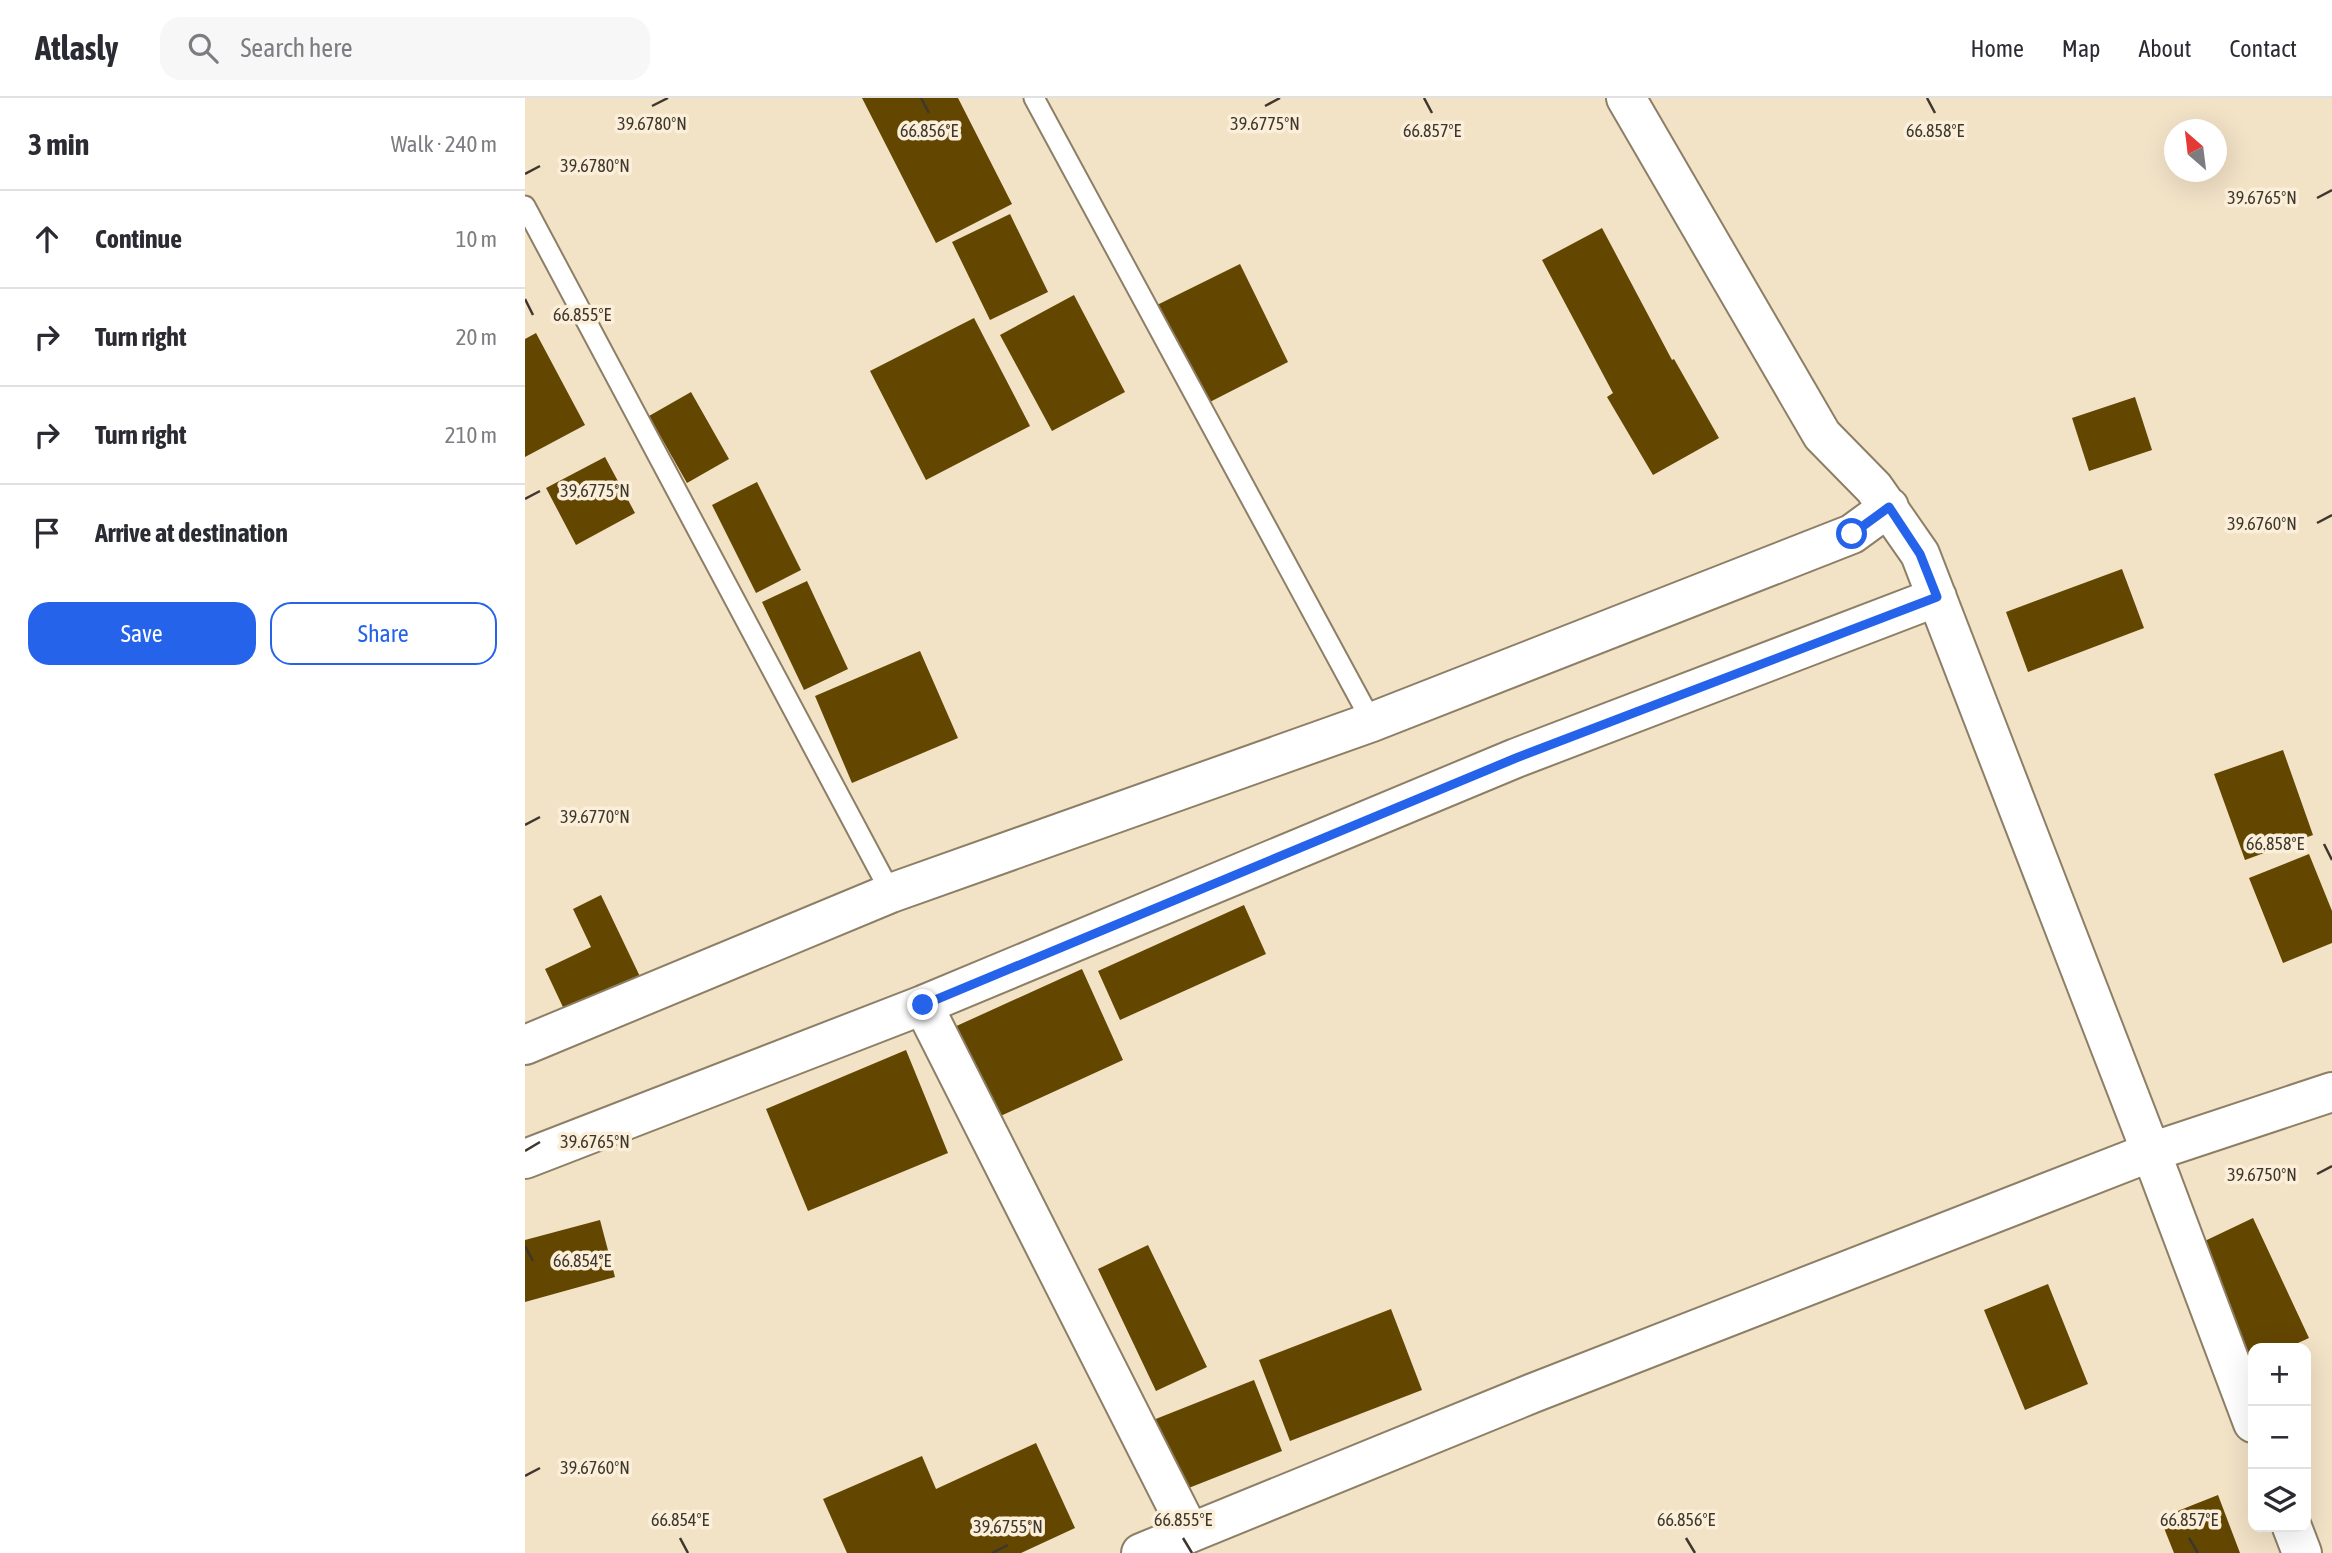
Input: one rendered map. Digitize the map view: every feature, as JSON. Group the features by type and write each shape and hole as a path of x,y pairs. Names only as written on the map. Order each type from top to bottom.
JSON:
{"street":[{"path":"1626,98 1822,435 1874,488 1920,554 2248,1410"},
{"path":"525,1045 891,893 1372,722 1852,534 1889,507"},
{"path":"525,1159 923,1005 1516,758 1937,597"},
{"path":"923,1005 1190,1533"},
{"path":"1141,1553 1533,1393 2151,1152 2332,1092"},
{"path":"2294,1532 2302,1553"}],"lane":[{"path":"1034,98 1372,722"},
{"path":"525,206 891,893"}],"building":[{"path":"862,98 958,98 1012,204 936,243"},
{"path":"1010,214 1048,292 990,320 952,242"},
{"path":"1602,228 1672,360 1674,359 1719,438 1653,475 1607,397 1613,393 1542,260"},
{"path":"1240,264 1288,362 1204,405 1155,306"},
{"path":"1074,295 1125,392 1052,431 1000,335"},
{"path":"974,318 1030,426 926,480 870,371"},
{"path":"536,333 585,425 525,457 525,339"},
{"path":"691,392 729,459 687,483 649,416"},
{"path":"2135,397 2152,450 2089,471 2072,418"},
{"path":"605,457 635,513 576,545 546,488"},
{"path":"757,482 801,570 756,593 712,505"},
{"path":"2122,569 2144,628 2028,672 2006,612"},
{"path":"807,581 848,669 804,690 762,602"},
{"path":"920,651 958,738 852,783 815,696"},
{"path":"2283,750 2313,835 2245,860 2214,774"},
{"path":"2309,854 2332,911 2332,943 2283,963 2249,878"},
{"path":"601,895 645,987 570,1022 545,969 591,947 573,909"},
{"path":"1244,905 1266,954 1120,1020 1098,971"},
{"path":"1082,969 1123,1060 972,1129 930,1038"},
{"path":"906,1050 948,1153 808,1211 766,1109"},
{"path":"2253,1218 2309,1338 2298,1343 2248,1343 2246,1367 2190,1248"},
{"path":"600,1220 615,1277 525,1302 525,1240"},
{"path":"1148,1245 1207,1367 1156,1391 1098,1269"},
{"path":"2048,1284 2088,1384 2025,1410 1984,1310"},
{"path":"1391,1309 1422,1390 1290,1441 1259,1360"},
{"path":"1254,1380 1282,1451 1166,1497 1138,1426"},
{"path":"1036,1443 1075,1528 1021,1553 847,1553 823,1499 922,1456 936,1489"},
{"path":"2218,1495 2240,1553 2174,1553 2160,1518"}],"route":[{"path":"923,1005 1516,758 1937,597 1920,554 1889,507 1852,534"}]}
